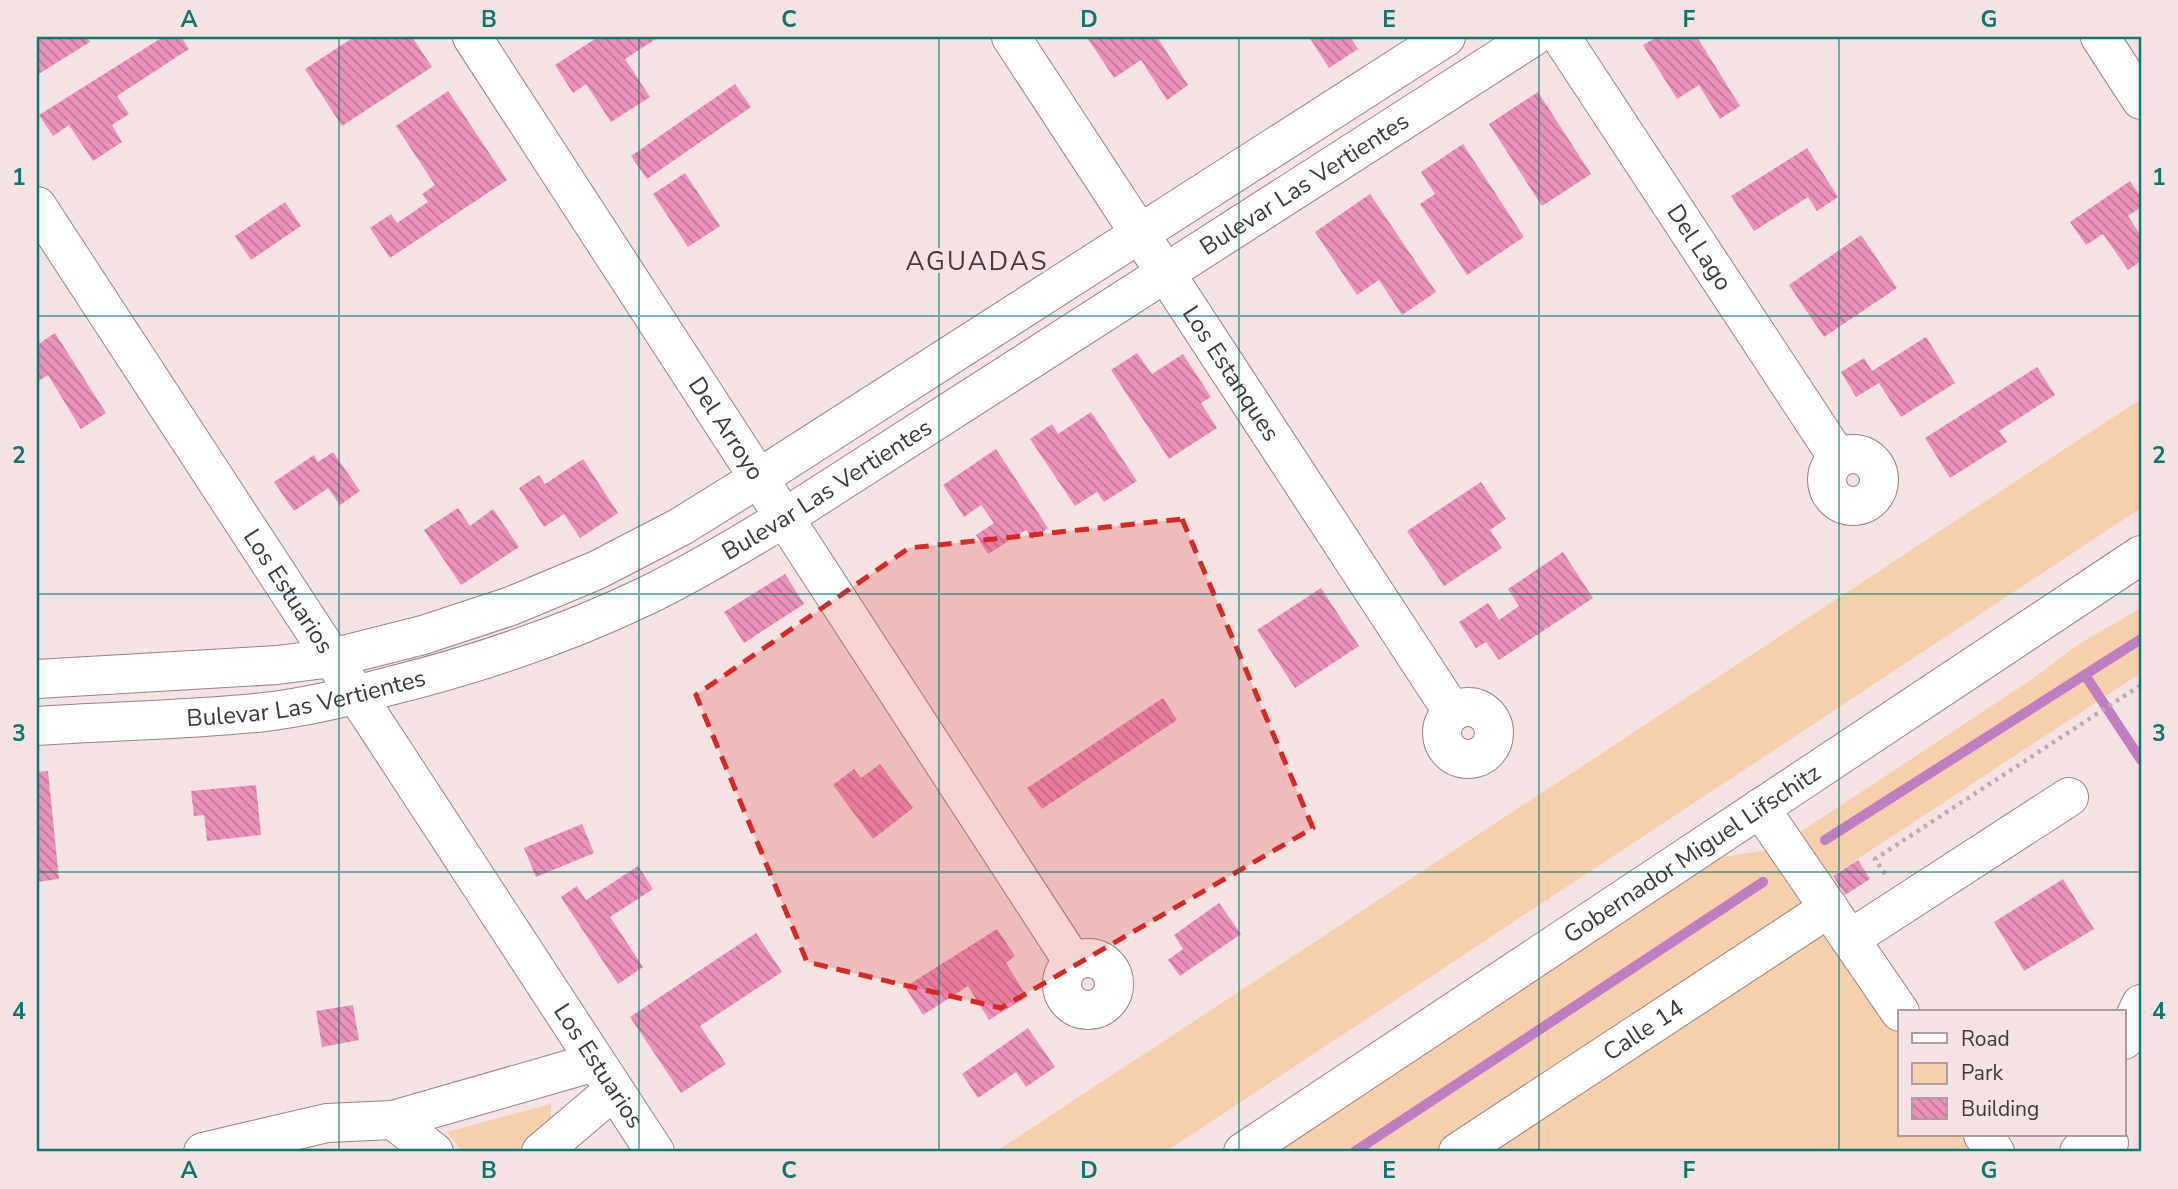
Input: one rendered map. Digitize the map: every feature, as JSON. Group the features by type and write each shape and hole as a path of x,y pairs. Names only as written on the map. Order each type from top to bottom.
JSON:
{"street":[{"name":"Del Arroyo","path":"472,37 1073,962"},
{"name":"Los Estanques","path":"1011,37 1452,711"},
{"name":"Bulevar Las Vertientes","path":"37,679 277,665 332,658 423,635 511,606 585,575 680,527 759,478 1446,37"},
{"name":"Bulevar Las Vertientes","path":"37,726 266,712 356,695 433,676 507,653 650,594 719,558 784,518 1534,37"},
{"name":"Del Lago","path":"1561,37 1838,458"},
{"path":"2100,37 2141,100"},
{"name":"Los Estuarios","path":"37,206 655,1152"},
{"name":"Gobernador Miguel Lifschitz","path":"1243,1152 2141,555"},
{"path":"1850,939 2069,797"},
{"path":"1760,808 1899,1010"},
{"name":"Calle 14","path":"1458,1152 1829,908"},
{"path":"2126,1036 2141,1004"},
{"path":"203,1152 327,1123 393,1120 605,1076"},
{"path":"541,1152 605,1076"},
{"path":"339,1152 393,1120"},
{"path":"393,1120 434,1152"},
{"path":"1984,1136 1995,1152"}],"path":[{"path":"1905,904 1875,859 2141,685"}],"highlighted area":[{"path":"1182,519 1313,828 1001,1008 807,962 696,695 909,548"}],"green space":[{"path":"2141,399 2141,508 1165,1152 995,1152"},
{"path":"2141,608 2141,673 1827,879 1799,833 2031,680 2079,644"},
{"path":"1767,850 1898,1010 1898,1136 1984,1136 1995,1152 1274,1152 1723,857"},
{"path":"551,1104 551,1130 518,1152 462,1152 447,1132"}],"building":[{"path":"37,37 87,37 90,42 37,75"},
{"path":"163,37 181,37 189,49 117,96 129,114 112,125 122,142 93,161 69,125 53,136 39,115"},
{"path":"354,37 412,37 432,67 342,126 305,69"},
{"path":"598,37 659,37 625,59 650,97 611,122 586,84 573,93 555,65"},
{"path":"1157,37 1188,85 1167,100 1141,60 1114,78 1088,39"},
{"path":"1309,37 1350,37 1358,49 1329,68"},
{"path":"1657,37 1697,37 1740,106 1720,119 1699,85 1677,99 1643,45"},
{"path":"735,84 751,107 647,179 631,156"},
{"path":"448,91 507,180 390,258 370,228 391,214 397,223 428,202 422,194 435,185 396,126"},
{"path":"1538,92 1591,174 1542,206 1489,124"},
{"path":"1463,144 1524,237 1467,275 1420,204 1435,194 1421,172"},
{"path":"1807,148 1838,197 1817,211 1808,197 1754,231 1731,196"},
{"path":"685,173 720,226 688,247 653,194"},
{"path":"2130,181 2141,197 2141,207 2128,216 2141,236 2141,261 2128,270 2103,234 2086,245 2070,222"},
{"path":"1370,194 1436,292 1402,315 1379,280 1357,295 1315,232"},
{"path":"285,202 301,226 251,260 235,236"},
{"path":"1861,235 1897,288 1824,337 1789,285"},
{"path":"55,333 106,413 81,429 48,375 37,382 37,345"},
{"path":"1926,337 1955,383 1901,417 1879,383 1856,397 1841,372 1864,358 1872,371"},
{"path":"1137,353 1152,374 1183,354 1211,397 1201,403 1217,428 1169,459 1111,370"},
{"path":"2037,367 2055,395 1999,431 2007,442 1950,478 1925,438"},
{"path":"1091,412 1137,481 1104,502 1097,492 1075,506 1030,439 1052,424 1058,434"},
{"path":"996,449 1048,528 1032,539 1026,530 988,554 976,535 994,523 981,505 964,517 943,485"},
{"path":"333,452 360,491 340,505 328,488 294,511 274,482 314,455 318,462"},
{"path":"583,459 618,513 580,538 564,514 544,527 519,488 539,475 545,484"},
{"path":"1481,482 1506,519 1490,530 1502,548 1444,586 1407,531"},
{"path":"458,508 470,526 493,509 519,547 461,585 424,530"},
{"path":"1563,552 1593,598 1499,660 1486,642 1476,648 1459,622 1488,603 1499,620 1519,606 1508,589"},
{"path":"785,574 804,604 744,643 724,612"},
{"path":"1321,588 1359,646 1295,688 1257,630"},
{"path":"1163,698 1177,720 1042,809 1027,788"},
{"path":"880,764 913,808 873,839 833,785 854,769 861,778"},
{"path":"48,771 59,879 37,882 37,772"},
{"path":"256,785 261,835 207,841 204,815 194,816 191,791"},
{"path":"582,824 594,853 536,877 524,848"},
{"path":"1858,860 1870,879 1845,895 1833,876"},
{"path":"638,866 653,889 610,917 643,967 618,984 561,897 577,886 586,900"},
{"path":"2063,879 2094,929 2024,971 1994,922"},
{"path":"1219,903 1241,934 1180,976 1168,960 1183,949 1174,935"},
{"path":"997,929 1015,956 1006,963 1027,997 989,1020 968,986 923,1015 905,987"},
{"path":"756,933 782,972 700,1026 726,1064 681,1093 630,1017"},
{"path":"353,1005 359,1040 322,1047 316,1011"},
{"path":"1028,1028 1055,1067 1026,1087 1016,1072 978,1098 962,1074"}],"waterway":[{"path":"1825,840 2141,639"},
{"path":"2085,675 2141,760"},
{"path":"1354,1152 1763,882"}],"district":[{"name":"AGUADAS","path":"977,261"}]}
